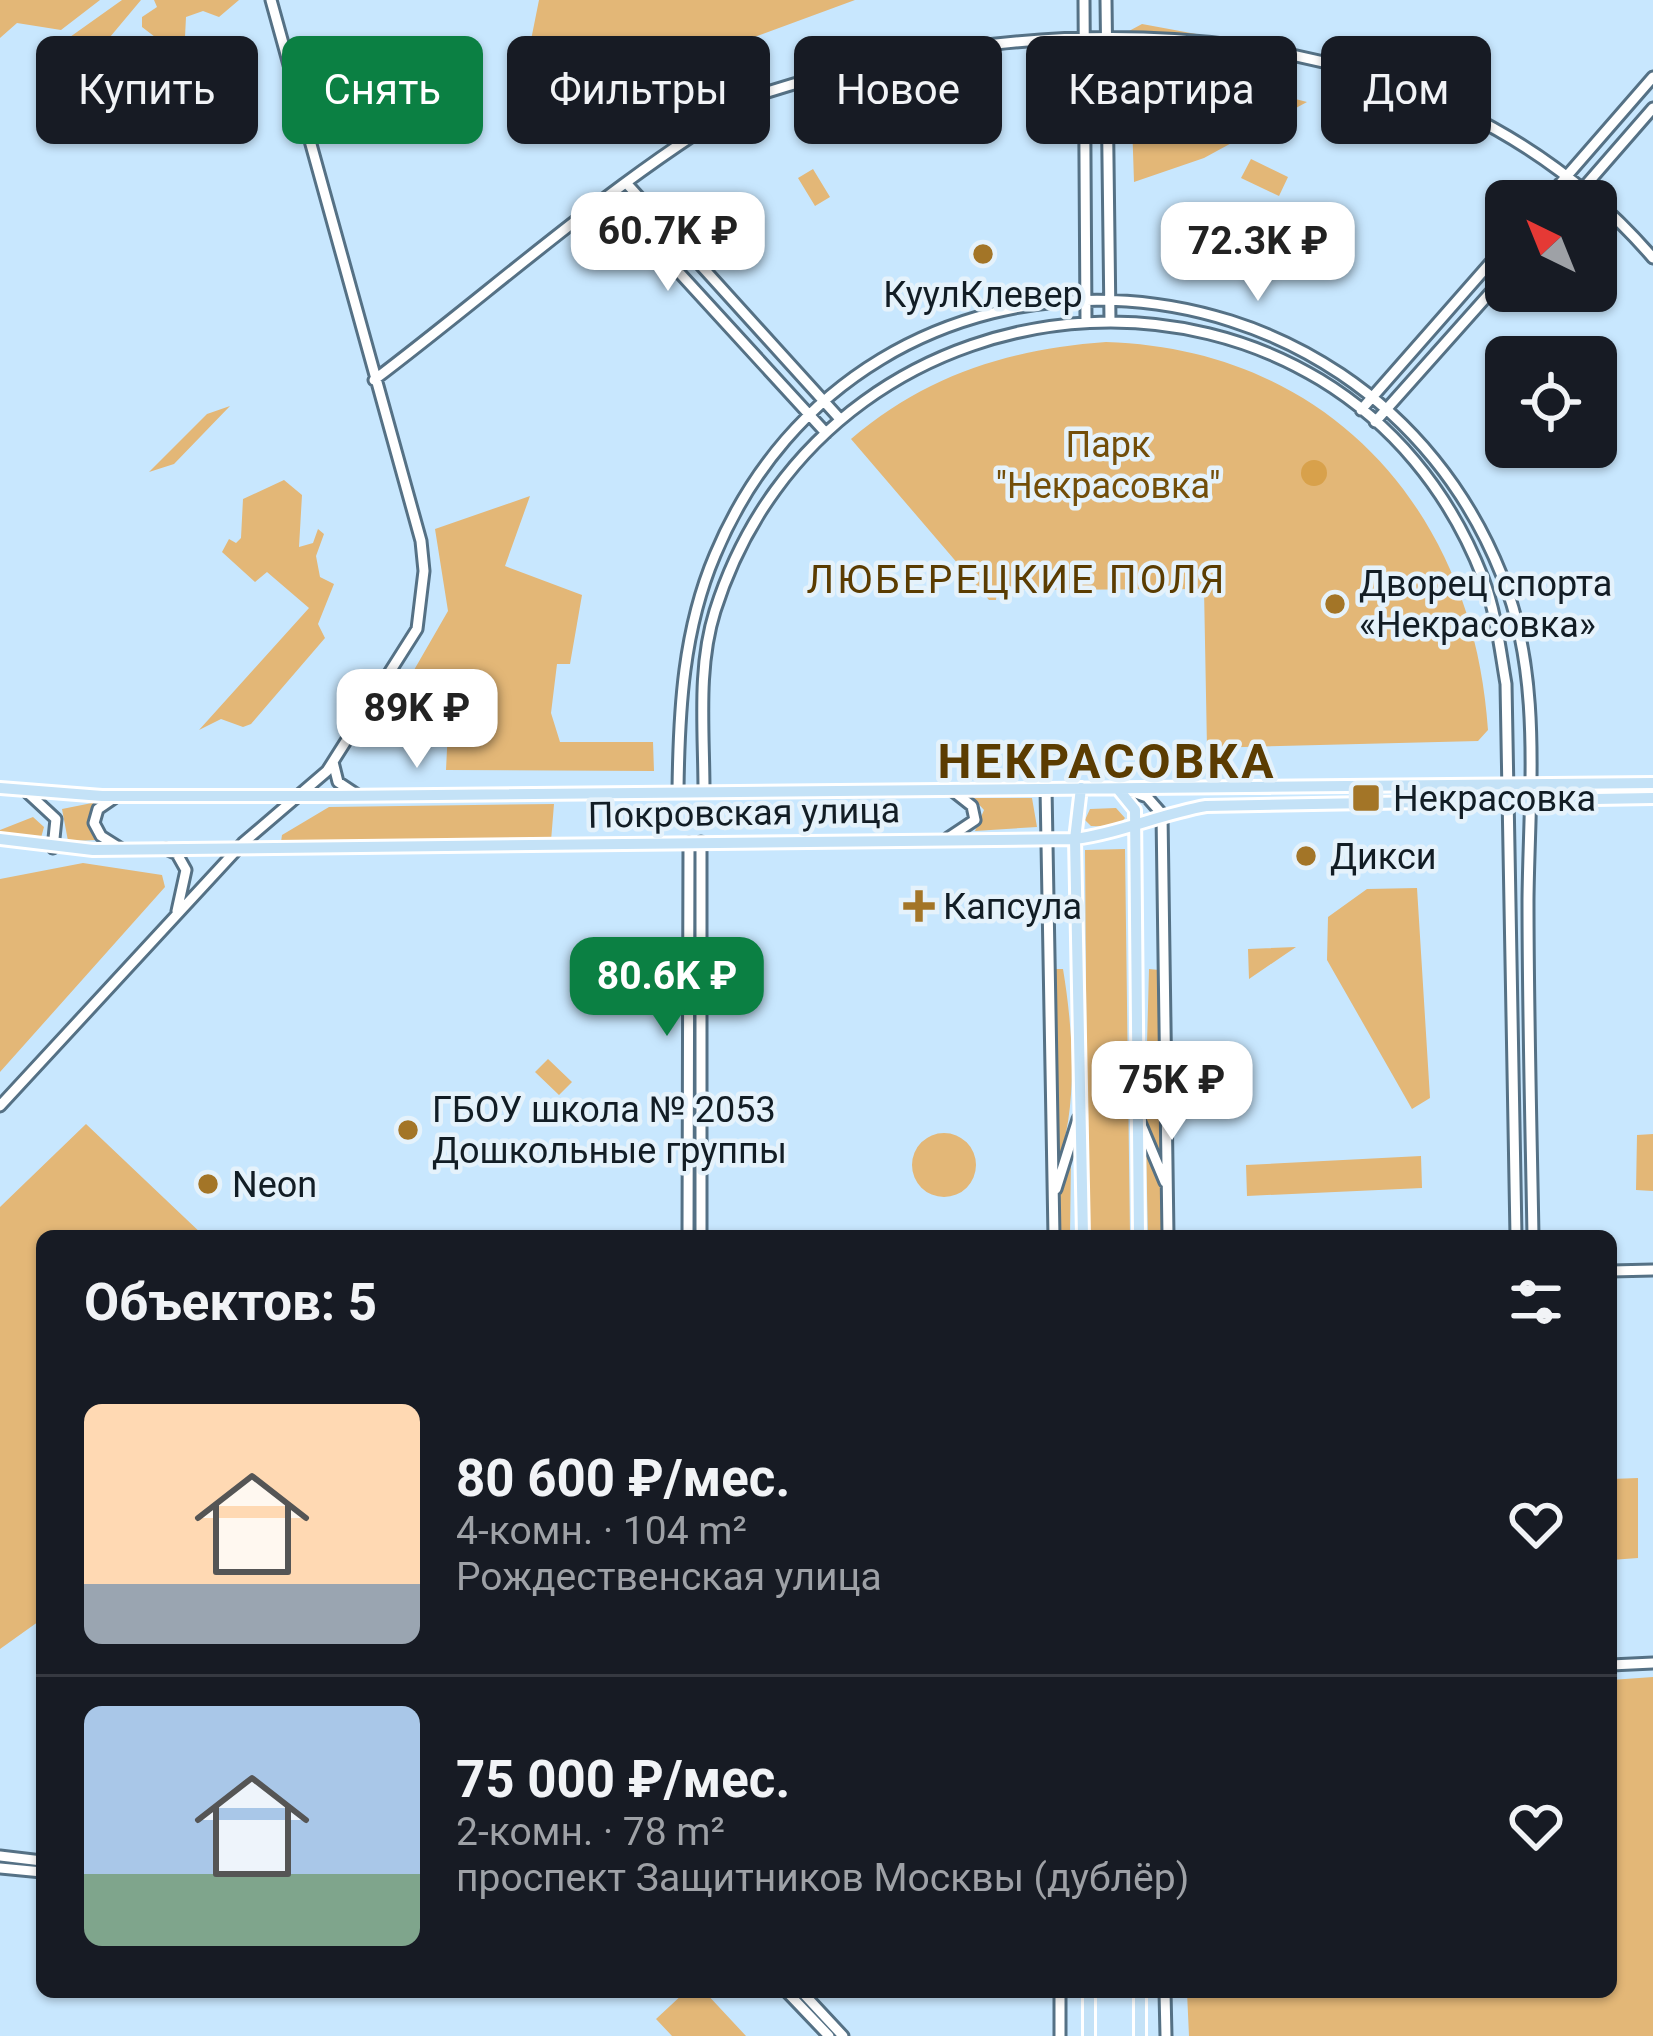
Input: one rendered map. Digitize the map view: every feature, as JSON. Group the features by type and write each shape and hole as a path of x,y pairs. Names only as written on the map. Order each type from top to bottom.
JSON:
{"main road":[{"name":"Покровская улица","path":"0,839 53,848 238,848 1075,839 1206,806 1508,792 1528,784 1653,783"},
{"path":"0,788 28,793"},
{"name":"Покровская улица","path":"28,793 1081,788 1653,798"},
{"path":"1081,788 1075,839 1082,1230"},
{"path":"1118,789 1133,803 1139,1230"},
{"path":"1089,1998 1089,2036"},
{"path":"1140,1998 1140,2036"}],"street":[{"path":"0,1106 238,848 304,794 333,762 417,629 423,597 421,541 271,0"},
{"path":"1084,3 1086,321"},
{"path":"1069,7 1084,3 1118,7"},
{"path":"1106,4 1110,321"},
{"path":"1563,180 1653,77"},
{"path":"374,380 628,185 759,95 794,78"},
{"path":"1590,180 1653,109"},
{"path":"1491,117 1575,180"},
{"path":"628,185 840,418"},
{"path":"611,198 826,433"},
{"path":"1617,221 1653,258"},
{"path":"1361,410 1485,269"},
{"path":"1375,422 1485,299"},
{"path":"678,790 686,655 715,555 759,476 825,402 913,343 1003,310 1087,300 1209,313 1306,348 1374,395 1434,458 1487,542 1514,614 1530,725 1532,1230"},
{"path":"1044,305 1055,316 1044,325"},
{"path":"704,791 709,634 732,566 775,489 840,418 891,380 940,354 1044,325 1086,321 1138,321 1240,343 1308,373 1375,422 1440,499 1483,579 1498,639 1507,722 1516,1230"},
{"path":"1507,722 1514,731 1530,725"},
{"path":"679,752 692,761 704,747"},
{"path":"333,762 338,782 364,795"},
{"path":"942,788 966,799 975,814 968,830 943,839"},
{"path":"1046,788 1054,1230"},
{"path":"1118,789 1139,793 1162,814 1168,1230"},
{"path":"28,793 56,819 53,848"},
{"path":"120,848 97,832 94,818 103,804 124,794"},
{"path":"688,1230 695,842"},
{"path":"695,842 701,1230"},
{"path":"161,847 177,854 186,870 174,918"},
{"path":"1509,900 1528,899"},
{"path":"1054,1194 1080,1108"},
{"path":"1137,1116 1167,1186"},
{"path":"1617,1271 1653,1270"},
{"path":"1617,1665 1653,1663"},
{"path":"0,1856 36,1861"},
{"path":"0,1868 36,1871"},
{"path":"793,1998 829,2036"},
{"path":"808,1998 843,2036"},
{"path":"1060,1998 1060,2036"},
{"path":"1165,1998 1166,2036"}],"green space":[{"path":"0,0 100,0 61,30 17,23 0,38"},
{"path":"122,0 141,0 111,36 71,36"},
{"path":"154,0 239,0 219,17 203,11 186,17 185,36 154,36 142,27 142,17 157,7"},
{"path":"539,0 855,0 757,36 532,36"},
{"path":"1142,24 1207,36 1129,36 1129,31"},
{"path":"1133,144 1230,144 1204,158 1134,182"},
{"path":"1251,159 1288,177 1279,196 1241,178"},
{"path":"813,169 830,197 815,206 798,178"},
{"name":"Парк \"Некрасовка\"","path":"1106,342 1186,352 1259,375 1322,411 1376,457 1420,514 1454,579 1477,651 1488,730 1478,741 1207,748 1204,589 997,590 996,600 989,600 851,439 909,398 970,369 1036,351"},
{"path":"230,406 174,464 149,472 207,414"},
{"path":"284,480 302,495 299,547 313,543 318,529 324,534 316,556 320,577 334,584 318,624 325,638 251,724 243,727 221,719 199,730 309,608 267,572 255,582 222,552 229,539 236,543 241,538 243,499"},
{"path":"530,496 505,566 582,595 570,664 557,664 551,713 560,742 653,742 654,771 446,770 449,709 391,710 448,611 435,529"},
{"path":"973,798 1032,798 1037,827 975,831 984,810"},
{"path":"97,802 88,824 98,840 68,841 62,809"},
{"path":"554,804 551,841 281,842 282,835 329,807"},
{"path":"1116,808 1125,818 1117,827 1091,826 1085,820 1090,809"},
{"path":"33,817 44,827 39,845 0,837 0,830"},
{"path":"1125,849 1130,1230 1088,1230 1085,850"},
{"path":"83,863 162,875 165,887 0,1072 0,879"},
{"path":"1417,888 1430,1098 1412,1109 1327,960 1328,917 1367,889"},
{"path":"1296,947 1249,979 1248,949"},
{"path":"1054,969 1063,969 1072,1069 1068,1120 1056,1167"},
{"path":"1149,969 1159,970 1164,1168 1145,1119"},
{"path":"548,1059 572,1082 559,1095 535,1072"},
{"path":"86,1124 198,1230 36,1230 36,1623 0,1649 0,1207"},
{"path":"944,1133 967,1142 976,1165 967,1188 944,1197 921,1188 912,1165 921,1142"},
{"path":"1653,1134 1653,1191 1636,1190 1637,1135"},
{"path":"1146,1149 1162,1185 1162,1230 1148,1230"},
{"path":"1421,1156 1422,1188 1247,1196 1246,1165"},
{"path":"1071,1159 1070,1230 1058,1230 1058,1192"},
{"path":"1638,1478 1638,1558 1617,1560 1617,1479"},
{"path":"1653,1677 1653,2036 1189,2036 1187,1998 1617,1998 1617,1680"},
{"path":"679,1998 711,1998 746,2036 672,2036 656,2019"}],"shaded area":[{"path":"1314,460 1327,473 1314,486 1301,473"}],"place":[{"name":"КуулКлевер","path":"983,254"},
{"name":"Дворец спорта «Некрасовка»","path":"1335,604"},
{"name":"Некрасовка","path":"1366,798"},
{"name":"Дикси","path":"1306,856"},
{"name":"Капсула","path":"919,906"},
{"name":"ГБОУ школа № 2053 Дошкольные группы","path":"408,1130"},
{"name":"Neon","path":"208,1184"}],"district":[{"name":"ЛЮБЕРЕЦКИЕ ПОЛЯ","path":"1017,579"},
{"name":"НЕКРАСОВКА","path":"1107,761"}]}
